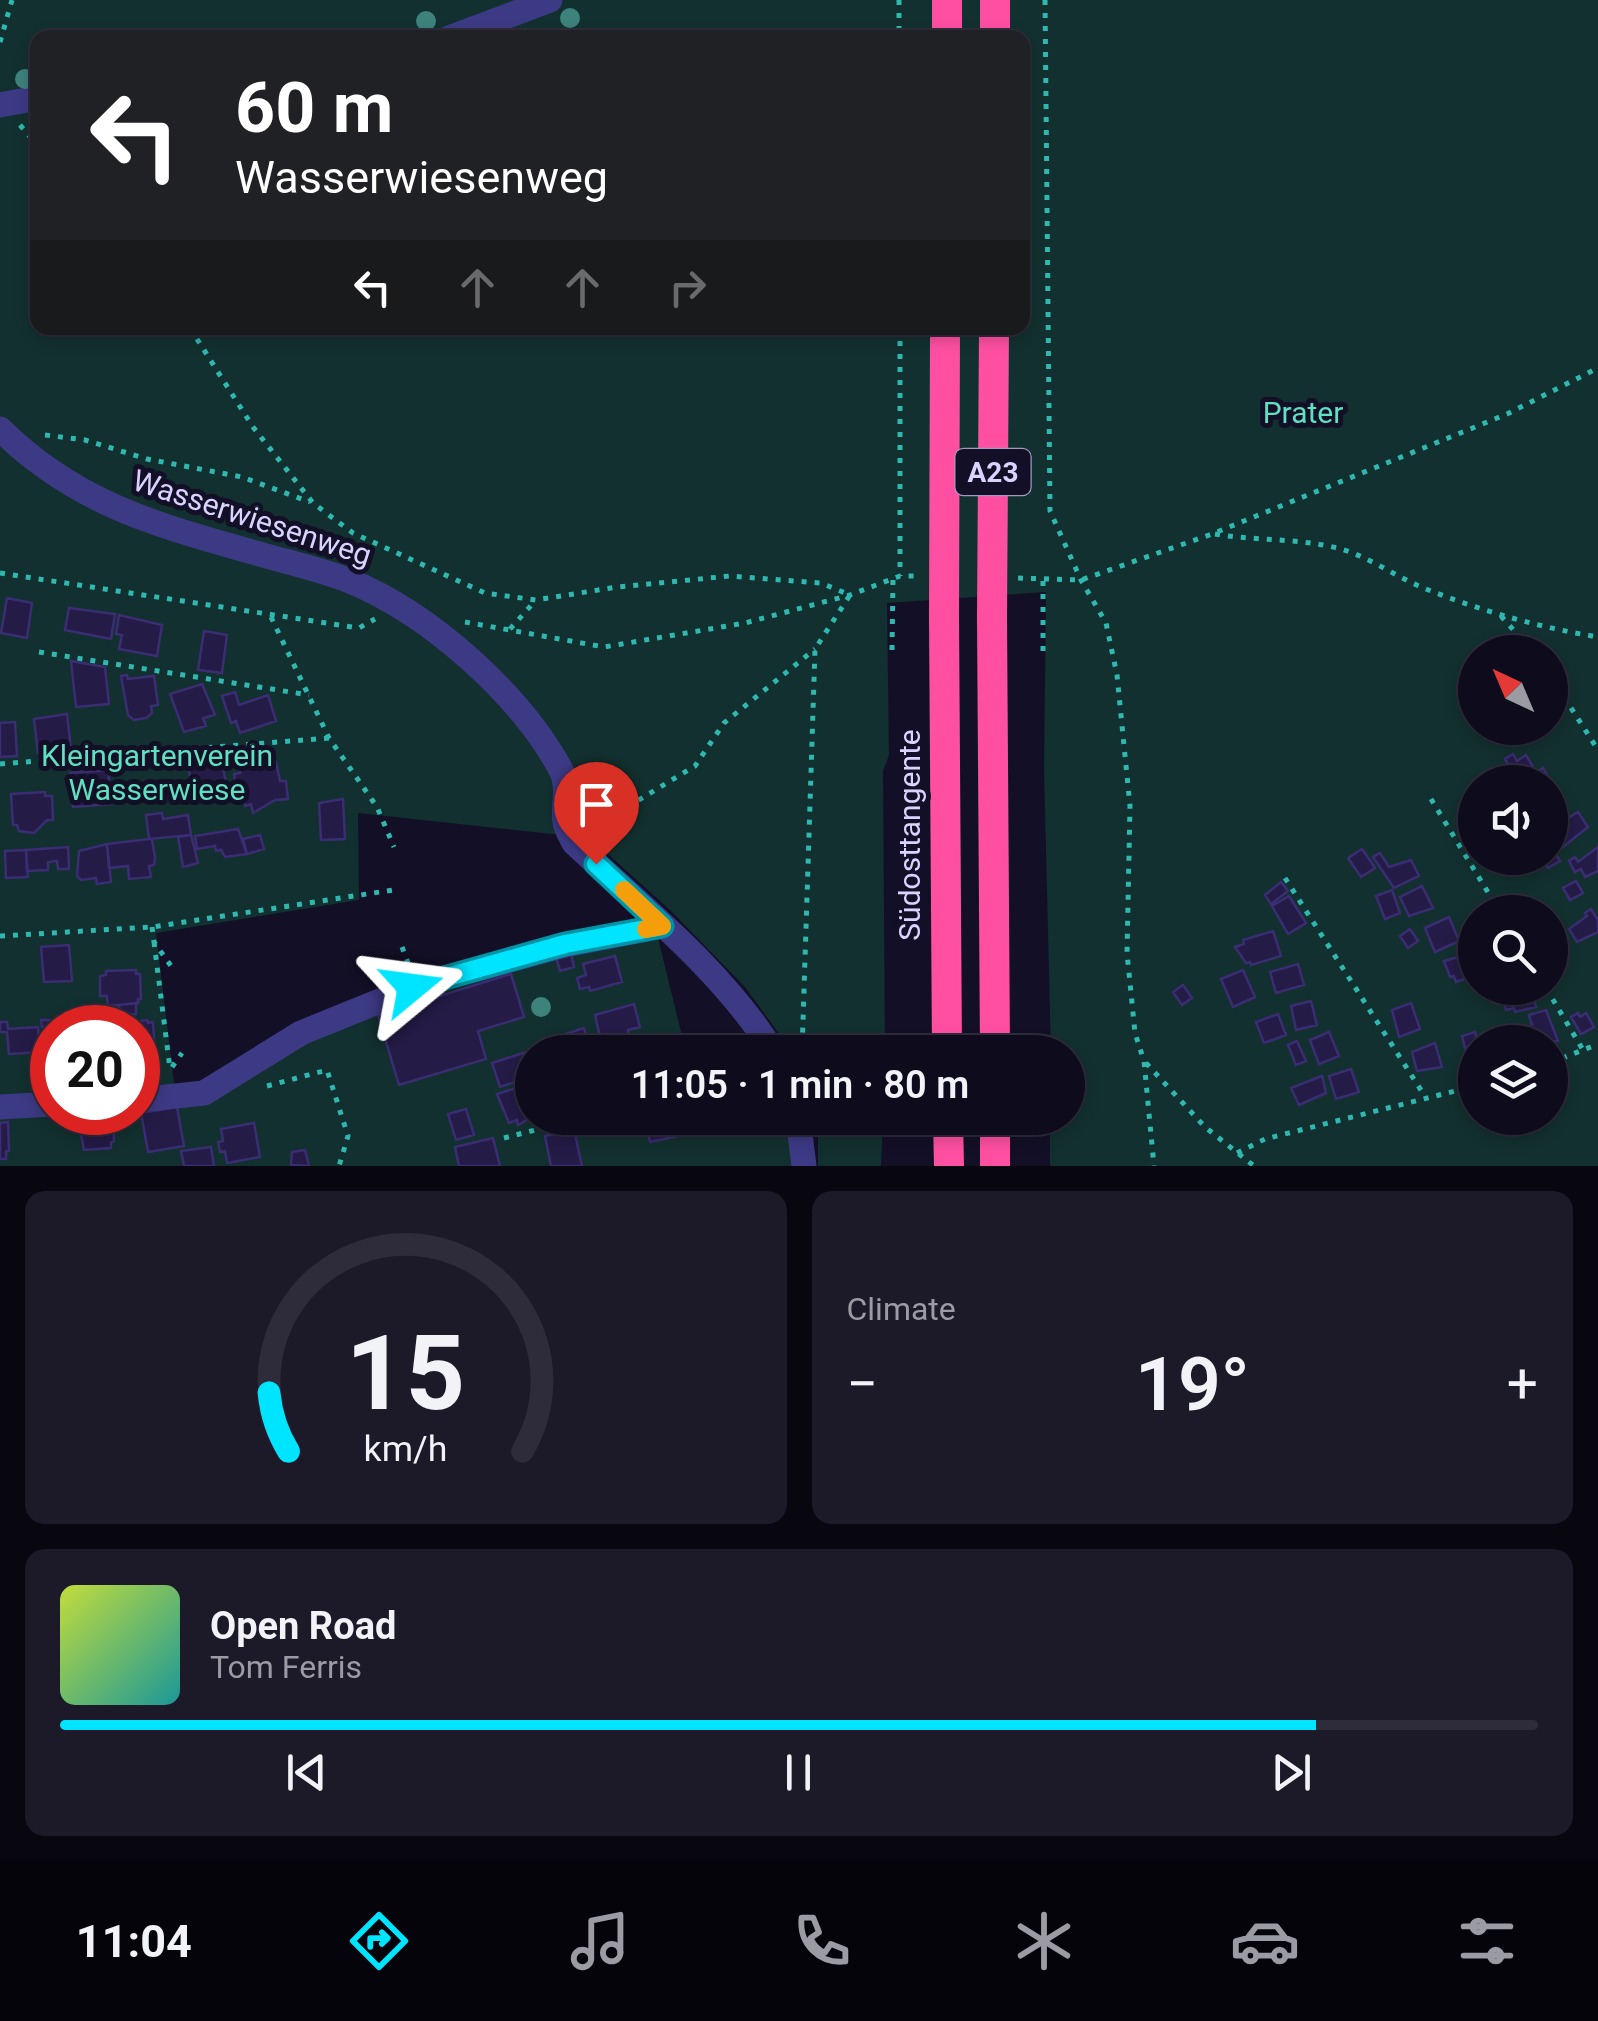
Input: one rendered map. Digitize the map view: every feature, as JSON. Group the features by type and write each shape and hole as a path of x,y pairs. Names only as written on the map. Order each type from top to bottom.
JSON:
{"highway":[{"path":"947,0 947,30"},
{"path":"995,30 996,0"},
{"name":"Südosttangente","path":"946,335 948,1035"},
{"name":"A23","path":"994,335 995,1035"},
{"path":"948,1135 949,1166"},
{"path":"995,1135 996,1166"}],"street":[{"path":"469,30 550,0"},
{"path":"0,105 30,99"},
{"name":"Wasserwiesenweg","path":"0,429 79,492 157,525 349,580 424,621 494,684 534,728 564,774 565,823 574,843"},
{"path":"574,843 688,950 761,1035"},
{"path":"160,1098 204,1093 301,1033 412,987 565,944 662,926"},
{"path":"0,1108 30,1106"},
{"path":"800,1135 804,1166"}],"path":[{"path":"0,42 12,0"},
{"path":"899,0 899,30"},
{"path":"1045,0 1050,511 1106,624 1117,676 1130,806 1126,953 1135,1033 1144,1061 1154,1166"},
{"path":"194,335 253,426 312,502 353,533 485,593 536,600 730,576 821,583 850,595"},
{"path":"424,621 473,622 604,647 744,623 850,595 900,576 900,335"},
{"path":"1081,580 1212,534 1507,414 1598,368"},
{"path":"0,429 86,440 147,459 242,477 312,502"},
{"path":"1212,534 1258,541 1300,540 1342,549 1420,586 1499,614 1546,628 1598,637"},
{"path":"0,572 359,628 395,603"},
{"path":"892,650 893,579"},
{"path":"1043,579 1043,651"},
{"path":"574,843 590,829 695,766 724,723 815,649 850,595"},
{"path":"510,630 536,600"},
{"path":"1499,614 1518,635"},
{"path":"270,615 330,738 377,807 394,848"},
{"path":"803,1035 815,649"},
{"path":"39,652 309,695"},
{"path":"1568,703 1598,750"},
{"path":"0,764 330,738"},
{"path":"1431,799 1490,895"},
{"path":"1285,878 1426,1098"},
{"path":"0,936 152,928 393,890"},
{"path":"152,928 170,1069"},
{"path":"154,942 171,966"},
{"path":"1556,1005 1583,1050"},
{"path":"1568,1055 1598,1044"},
{"path":"1144,1061 1205,1126 1254,1166"},
{"path":"260,1088 326,1070 348,1136 339,1166"},
{"path":"1237,1153 1265,1139 1458,1090"},
{"path":"504,1138 516,1135"}],"green space":[{"name":"Prater","path":"0,0 1598,0 1598,1166 1050,1166 1050,1135 1085,1135 1085,1035 1051,1035 1044,769 1046,592 887,603 889,755 883,771 885,1035 780,1035 745,987 670,910 590,838 358,813 359,900 156,933 175,1091 373,1010 571,953 658,938 682,1035 515,1035 515,1135 788,1135 794,1166 0,1166"},
{"path":"818,1135 882,1135 881,1166 818,1166"}],"building":[{"path":"7,598 32,603 27,638 1,633"},
{"path":"69,608 115,614 111,639 65,630"},
{"path":"119,615 162,625 157,656 119,649"},
{"path":"204,631 227,635 222,673 198,670"},
{"path":"71,661 105,667 109,704 76,707"},
{"path":"127,675 128,679 154,676 158,705 151,706 152,713 146,718 134,720 128,715 121,676"},
{"path":"202,684 215,715 203,718 206,726 184,732 170,694"},
{"path":"235,692 239,705 268,695 276,721 240,733 236,721 231,723 222,696"},
{"path":"67,714 71,749 46,757 46,752 38,753 34,719"},
{"path":"15,722 17,756 0,757 0,723"},
{"path":"213,754 221,756 228,794 195,800 187,762"},
{"path":"1513,754 1517,761 1526,755 1532,765 1509,765 1505,759"},
{"path":"257,761 258,766 276,762 280,781 286,781 288,799 275,800 253,813 251,804 245,806 244,798 238,799 234,774 240,773 238,765"},
{"path":"108,770 111,804 73,807 70,773"},
{"path":"45,792 45,796 52,796 53,820 47,820 34,833 19,831 13,825 11,794"},
{"path":"343,799 345,839 321,840 319,803"},
{"path":"1578,812 1588,827 1568,843 1568,818"},
{"path":"162,813 163,819 188,815 191,835 149,839 146,815"},
{"path":"238,829 247,854 225,857 215,846 197,849 195,836"},
{"path":"191,835 198,863 183,867 178,837"},
{"path":"260,835 264,849 247,854 243,839"},
{"path":"152,839 155,858 154,865 149,866 151,877 129,879 128,866 109,868 107,844"},
{"path":"107,844 111,882 81,880 77,876 79,851"},
{"path":"68,847 69,869 58,869 57,861 48,862 48,870 27,871 26,850"},
{"path":"1598,847 1598,871 1585,877 1581,869 1575,872 1569,861 1575,857 1578,862"},
{"path":"1362,849 1375,868 1361,877 1348,858"},
{"path":"26,850 28,877 6,878 5,851"},
{"path":"1380,853 1389,867 1411,860 1419,876 1394,888 1373,857"},
{"path":"1576,881 1583,893 1570,900 1563,888"},
{"path":"1281,882 1288,891 1271,904 1265,895"},
{"path":"1422,886 1433,908 1409,916 1400,897"},
{"path":"1392,890 1400,913 1385,919 1376,896"},
{"path":"1289,896 1306,923 1288,934 1272,906"},
{"path":"1591,909 1598,920 1598,932 1577,942 1569,929"},
{"path":"1449,917 1458,941 1435,952 1425,928"},
{"path":"1410,929 1418,941 1408,948 1400,936"},
{"path":"1273,931 1281,956 1246,963 1235,947 1244,944 1243,940"},
{"path":"69,945 72,981 44,982 41,947"},
{"path":"571,953 574,967 560,971 556,957"},
{"path":"615,956 622,982 590,991 589,987 580,989 577,978 586,975 583,964"},
{"path":"1458,957 1458,981 1450,977 1444,961"},
{"path":"1298,964 1304,985 1276,993 1270,972"},
{"path":"136,970 140,974 138,1003 108,1005 107,996 100,996 100,976 106,975 106,971"},
{"path":"1243,970 1255,997 1233,1007 1221,979"},
{"path":"511,974 524,1017 478,1031 486,1059 399,1085 378,1015"},
{"path":"1183,985 1192,998 1182,1005 1173,992"},
{"path":"1311,1001 1317,1025 1296,1030 1291,1006"},
{"path":"1411,1003 1420,1029 1399,1037 1392,1010"},
{"path":"634,1004 640,1027 628,1030 629,1035 600,1035 595,1015"},
{"path":"1505,1005 1536,1007 1515,1012 1514,1008 1506,1010"},
{"path":"1546,1010 1552,1025 1532,1025 1529,1015"},
{"path":"1578,1013 1580,1017 1586,1013 1594,1027 1581,1034 1571,1017"},
{"path":"1278,1014 1286,1035 1264,1043 1256,1022"},
{"path":"0,1022 7,1022 8,1029 30,1028 30,1053 9,1054 7,1032 0,1032"},
{"path":"584,1028 586,1035 562,1035"},
{"path":"1329,1032 1339,1056 1319,1064 1310,1040"},
{"path":"1297,1041 1306,1061 1296,1065 1288,1045"},
{"path":"1435,1043 1442,1067 1417,1071 1412,1052"},
{"path":"515,1056 515,1082 500,1087 492,1063"},
{"path":"1351,1069 1359,1092 1336,1099 1329,1076"},
{"path":"1322,1076 1326,1093 1299,1105 1291,1088"},
{"path":"515,1088 515,1121 509,1123 497,1094"},
{"path":"177,1107 184,1146 148,1152 145,1135 160,1135 160,1110"},
{"path":"466,1109 474,1135 456,1140 448,1114"},
{"path":"8,1122 9,1151 6,1159 0,1159 0,1123"},
{"path":"254,1123 260,1157 227,1163 218,1142 223,1141 221,1129"},
{"path":"81,1135 114,1135 111,1148 84,1150"},
{"path":"575,1135 582,1166 551,1166 545,1136"},
{"path":"649,1135 683,1135 650,1142"},
{"path":"493,1138 500,1166 459,1166 455,1147"},
{"path":"211,1147 214,1166 184,1166 181,1151"},
{"path":"305,1150 309,1166 291,1165 292,1152"}],"slow traffic":[{"path":"624,890 662,926 646,929"}],"route":[{"path":"412,987 565,944 662,926 596,864"}],"park label":[{"name":"Kleingartenverein Wasserwiese","path":"157,773"}]}
